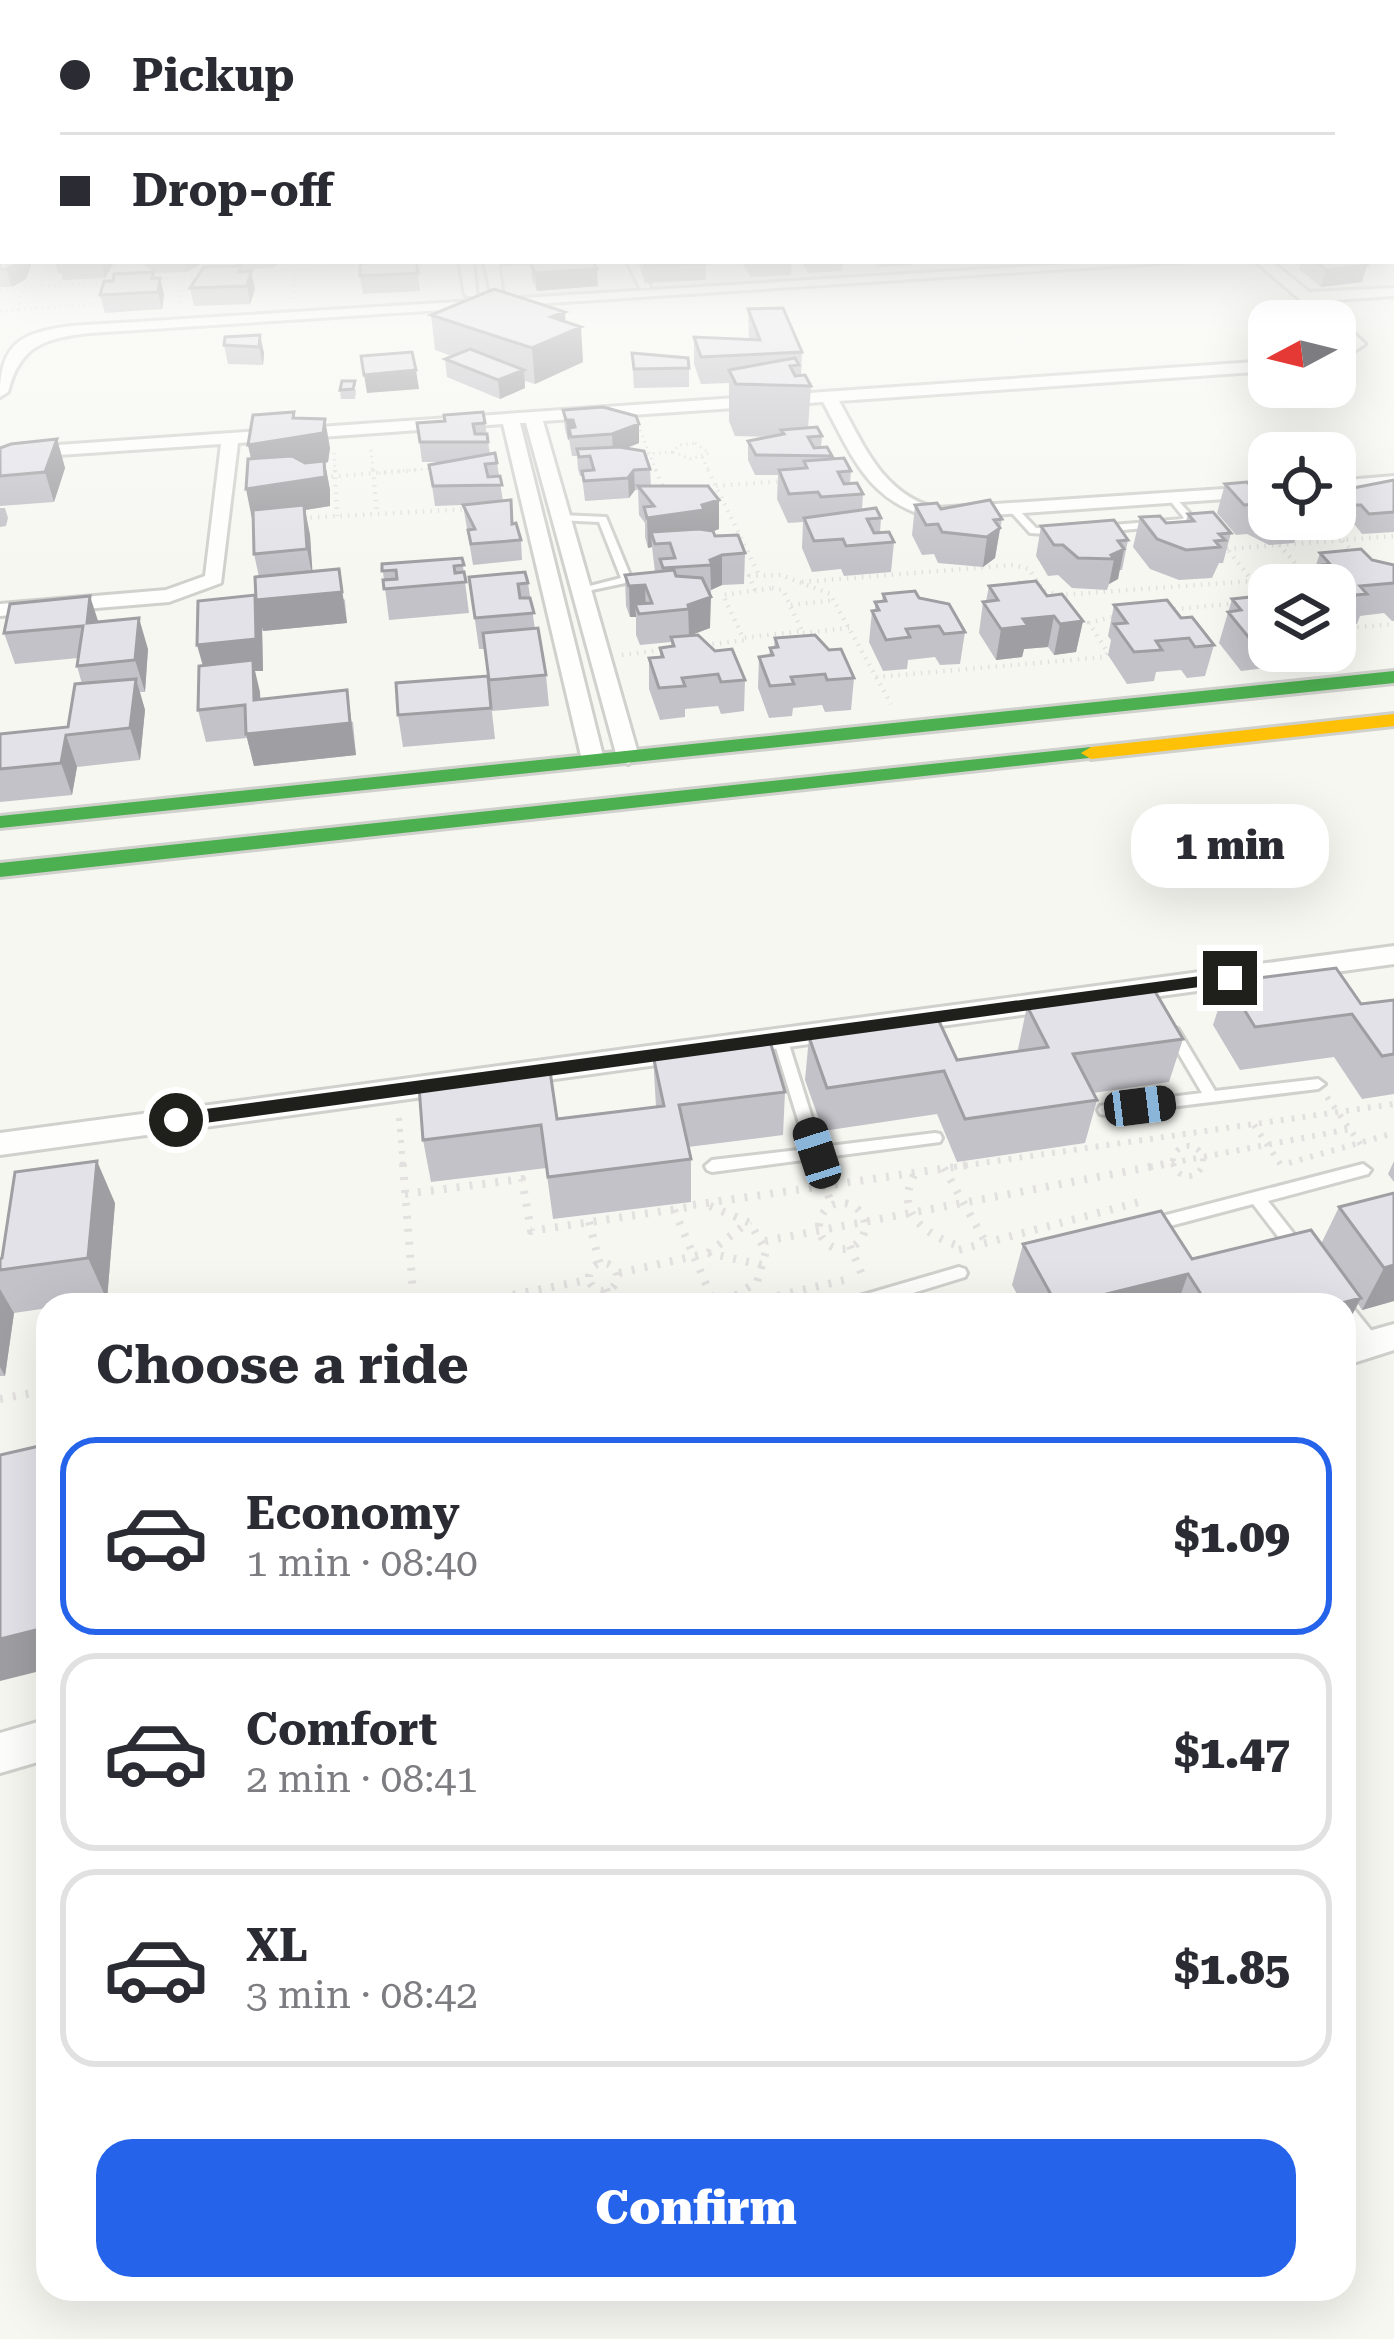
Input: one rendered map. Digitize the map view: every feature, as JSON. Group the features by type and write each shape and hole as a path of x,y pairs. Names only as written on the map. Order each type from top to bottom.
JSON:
{"street":[{"path":"0,392 10,353 19,348"},
{"path":"0,441 1248,355"},
{"path":"0,454 1248,367"},
{"path":"829,397 896,504 941,515 1248,493"},
{"path":"532,417 628,757"},
{"path":"510,418 592,760"},
{"path":"0,610 169,596 214,579 230,439"},
{"path":"1356,484 1394,481"},
{"path":"0,822 1394,677"},
{"path":"1364,680 1394,714"},
{"path":"0,870 1394,714"},
{"path":"54,865 40,855 38,845 71,814"},
{"path":"0,1144 780,1038 1153,998 1394,955"},
{"path":"0,1754 36,1743"}],"lane":[{"path":"1091,530 1185,522 1189,518 1173,498"},
{"path":"1014,510 1033,532 1068,531"},
{"path":"561,518 604,519 627,580 582,591"},
{"path":"1169,1025 1211,1097"},
{"path":"780,1038 817,1153"},
{"path":"1105,1110 1318,1084"},
{"path":"712,1166 935,1138"},
{"path":"1150,1225 1364,1170"},
{"path":"1257,1198 1313,1269"},
{"path":"892,1293 959,1273"},
{"path":"1327,1287 1332,1293"}],"path":[{"path":"633,410 660,487 672,489"},
{"path":"369,428 377,514"},
{"path":"333,431 337,516"},
{"path":"674,452 683,443 701,444 710,450 702,458"},
{"path":"627,455 674,452 702,458"},
{"path":"702,458 759,575"},
{"path":"313,478 457,467"},
{"path":"694,487 799,480"},
{"path":"291,519 531,505"},
{"path":"1356,539 1394,536"},
{"path":"1248,576 1227,549 1342,540 1364,564"},
{"path":"1280,545 1297,564"},
{"path":"884,555 895,574"},
{"path":"755,590 749,576 802,582 1022,565 1044,591 1060,596 1248,581"},
{"path":"802,582 835,600 904,728"},
{"path":"750,639 740,635 723,595 781,589 800,634"},
{"path":"791,605 835,600"},
{"path":"1160,611 1248,602"},
{"path":"876,677 1105,657 1108,652 1090,620 1139,613"},
{"path":"1356,627 1394,624"},
{"path":"686,647 850,628"},
{"path":"601,658 664,650"},
{"path":"1318,1084 1361,1144 1364,1170"},
{"path":"397,1090 413,1293"},
{"path":"405,1194 522,1179 531,1231 1394,1104"},
{"path":"1254,1125 1281,1165"},
{"path":"765,1241 1350,1129"},
{"path":"1263,1170 1394,1133"},
{"path":"1176,1136 1183,1148 1204,1157"},
{"path":"1172,1163 1172,1153 1183,1148"},
{"path":"817,1153 832,1207"},
{"path":"1204,1157 1200,1172 1208,1184"},
{"path":"1172,1163 1184,1172 1200,1172"},
{"path":"944,1168 986,1243"},
{"path":"916,1172 908,1184 909,1214 942,1242 966,1248"},
{"path":"945,1253 1164,1196"},
{"path":"693,1205 714,1206 750,1221 765,1241 767,1266 746,1293"},
{"path":"817,1232 818,1217 832,1207 849,1207 868,1222"},
{"path":"674,1210 711,1293"},
{"path":"708,1253 750,1221"},
{"path":"589,1222 600,1264 619,1273 708,1253 767,1266"},
{"path":"817,1232 830,1244 850,1246 866,1237 868,1222"},
{"path":"850,1246 862,1275 859,1293"},
{"path":"587,1280 590,1270 600,1264"},
{"path":"789,1293 883,1270"},
{"path":"606,1289 616,1283 619,1273"},
{"path":"522,1293 587,1280 607,1293"},
{"path":"0,1400 36,1392"}],"building":[{"path":"698,348 800,348 802,352 701,357"},
{"path":"470,349 524,370 498,380 445,359"},
{"path":"412,352 416,370 364,375 361,356"},
{"path":"632,353 688,358 689,368 634,369"},
{"path":"795,358 799,365 790,366 795,376 805,375 811,386 736,384 729,370"},
{"path":"342,381 355,381 353,389 340,390"},
{"path":"603,407 636,416 639,424 612,434 571,437 573,420 566,420 563,410"},
{"path":"294,412 293,418 325,419 323,433 248,445 253,415"},
{"path":"483,412 485,423 473,424 475,434 487,434 488,442 420,442 417,423"},
{"path":"817,427 822,436 808,437 814,448 827,447 832,456 756,455 748,441 784,434 781,430"},
{"path":"57,439 45,472 0,476 0,448"},
{"path":"577,449 644,451 650,469 634,470 628,478 584,481 582,471 594,470 590,456 579,457"},
{"path":"495,453 497,463 485,464 488,477 500,476 502,485 433,486 429,465"},
{"path":"292,456 305,463 324,461 325,477 246,489 248,459"},
{"path":"844,458 851,471 838,472 844,484 857,483 863,494 789,494 779,470 807,468 804,461"},
{"path":"1394,480 1394,512 1369,514 1356,505 1356,487"},
{"path":"1247,482 1248,505 1244,505 1225,484"},
{"path":"638,486 708,486 719,500 702,505 704,510 647,518 644,507 654,506"},
{"path":"511,500 512,524 516,523 521,540 471,544 468,530 475,529 463,505"},
{"path":"990,500 1002,519 994,520 1000,528 987,537 942,532 938,524 926,525 915,505 937,503 941,509"},
{"path":"304,505 307,549 254,554 253,510"},
{"path":"876,508 881,518 867,519 874,533 889,532 894,542 846,546 843,539 814,541 804,518"},
{"path":"1213,512 1231,533 1219,534 1225,540 1215,541 1220,547 1186,550 1157,539 1140,517 1160,516 1166,523 1194,521 1188,514"},
{"path":"1114,520 1128,540 1118,541 1124,549 1111,555 1114,559 1078,558 1063,545 1054,545 1041,526"},
{"path":"713,531 715,536 738,535 745,553 722,555 710,560 712,565 663,568 660,559 675,558 670,543 655,544 651,532"},
{"path":"1361,549 1372,560 1394,565 1394,583 1360,586 1367,594 1356,595 1356,564 1330,564 1320,553"},
{"path":"462,558 464,565 454,566 455,573 464,572 466,582 384,589 383,580 397,579 396,570 382,571 382,564"},
{"path":"339,569 342,592 256,600 255,577"},
{"path":"674,570 676,576 702,578 711,597 688,605 689,609 639,614 635,604 652,603 645,585 629,586 625,575"},
{"path":"525,572 528,583 518,584 520,598 530,598 534,613 475,618 469,577"},
{"path":"1036,581 1047,596 1062,594 1083,621 1060,624 1054,616 1023,619 1028,626 1001,629 983,602 998,600 989,586"},
{"path":"915,591 919,598 949,604 965,632 944,634 939,626 906,629 910,637 886,640 872,611 879,610 875,602 886,601 883,594"},
{"path":"255,595 256,639 197,645 198,601"},
{"path":"90,596 87,623 139,618 135,660 77,666 83,626 4,633 10,604"},
{"path":"1248,597 1248,637 1228,612 1241,610 1232,599"},
{"path":"1167,600 1181,618 1192,617 1214,645 1195,647 1189,638 1156,641 1162,650 1134,652 1114,624 1127,623 1114,605"},
{"path":"538,628 546,675 489,680 483,633"},
{"path":"698,635 715,651 732,649 745,680 721,682 718,674 682,678 685,686 659,688 649,658 663,657 660,648 674,646 671,637"},
{"path":"815,635 829,650 841,649 854,678 791,677 794,684 770,686 759,657 773,655 770,648 778,647 775,638"},
{"path":"253,660 254,700 347,690 350,723 246,734 245,705 198,710 199,666"},
{"path":"488,676 491,708 398,715 396,683"},
{"path":"136,679 130,728 66,735 61,763 0,769 0,734 68,727 75,684"},
{"path":"1336,968 1361,1004 1394,1000 1394,1054 1382,1056 1352,1014 1255,1027 1227,982"},
{"path":"1153,988 1183,1039 1073,1054 1097,1100 965,1119 944,1071 827,1088 809,1037 938,1019 957,1060 1048,1047 1027,1006"},
{"path":"770,1041 785,1092 679,1105 691,1159 548,1177 541,1125 423,1140 419,1086 550,1071 557,1119 664,1106 653,1055"},
{"path":"97,1161 88,1258 0,1270 15,1172"},
{"path":"1394,1193 1394,1265 1384,1268 1339,1207"},
{"path":"1161,1211 1192,1259 1311,1230 1361,1298 1356,1299 1356,1293 1200,1293 1188,1274 1111,1293 1050,1293 1023,1244"},
{"path":"36,1447 36,1630 0,1639 0,1455"}],"traffic: fast":[{"path":"0,822 1394,677"},
{"path":"0,870 1091,753"}],"traffic: slow":[{"path":"1091,753 1394,720"}],"route":[{"path":"176,1120 1230,978"}]}
